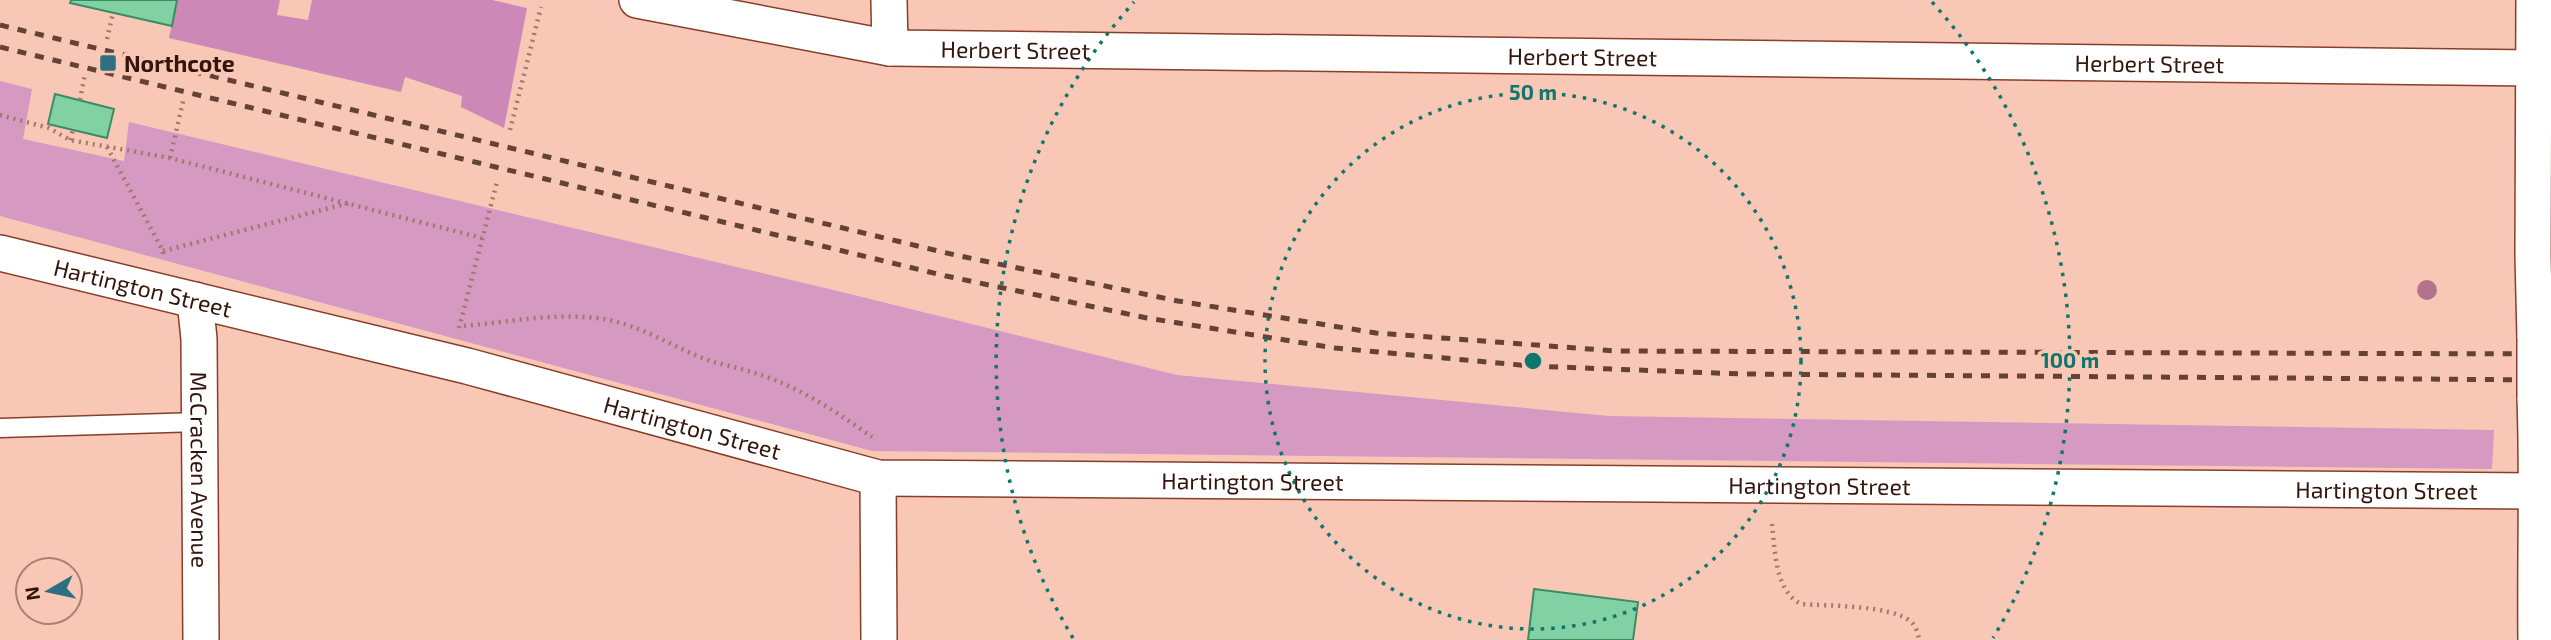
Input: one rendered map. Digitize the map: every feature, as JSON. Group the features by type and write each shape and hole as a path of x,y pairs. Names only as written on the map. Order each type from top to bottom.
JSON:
{"street":[{"name":"Herbert Street","path":"637,0 890,48 2534,68"},
{"path":"889,0 890,48"},
{"path":"2534,0 2534,68 2542,256 2535,338 2535,398 2544,454 2535,491 2536,640"},
{"name":"Hartington Street","path":"0,253 452,363 878,478 2535,491"},
{"name":"McCracken Avenue","path":"195,300 199,338 201,640"},
{"path":"878,478 879,640"}],"lane":[{"path":"0,428 199,422"}],"path":[{"path":"510,130 541,7"},
{"path":"107,40 113,13"},
{"path":"79,100 85,74"},
{"path":"170,158 184,97"},
{"path":"0,116 49,128 70,140 170,158 351,202 482,238"},
{"path":"70,140 73,130"},
{"path":"107,146 163,251 351,202"},
{"path":"452,363 496,182"},
{"path":"460,326 575,316 600,318 637,328 710,360 763,375 834,410 874,439 878,478"},
{"path":"1772,524 1783,587 1791,599 1801,604 1882,610 1909,620 1918,632 1919,640"}],"shaded area":[{"path":"177,0 280,0 277,15 308,20 312,0 492,0 527,8 504,128 461,107 462,96 405,77 401,92 169,38"},
{"path":"0,81 32,89 23,139 124,161 129,122 1177,375 1609,416 2494,430 2492,469 872,451 0,216"}],"building":[{"path":"71,0 177,0 172,26 70,3"},
{"path":"55,94 114,109 107,138 48,124"},
{"path":"1534,589 1638,602 1633,640 1528,640"}],"railway":[{"path":"0,25 955,255 1178,301 1376,333 1616,351 2551,354"},
{"path":"0,47 946,276 1147,318 1335,348 1531,366 1742,374 2551,380"}],"place":[{"name":"Northcote","path":"108,63"}]}
